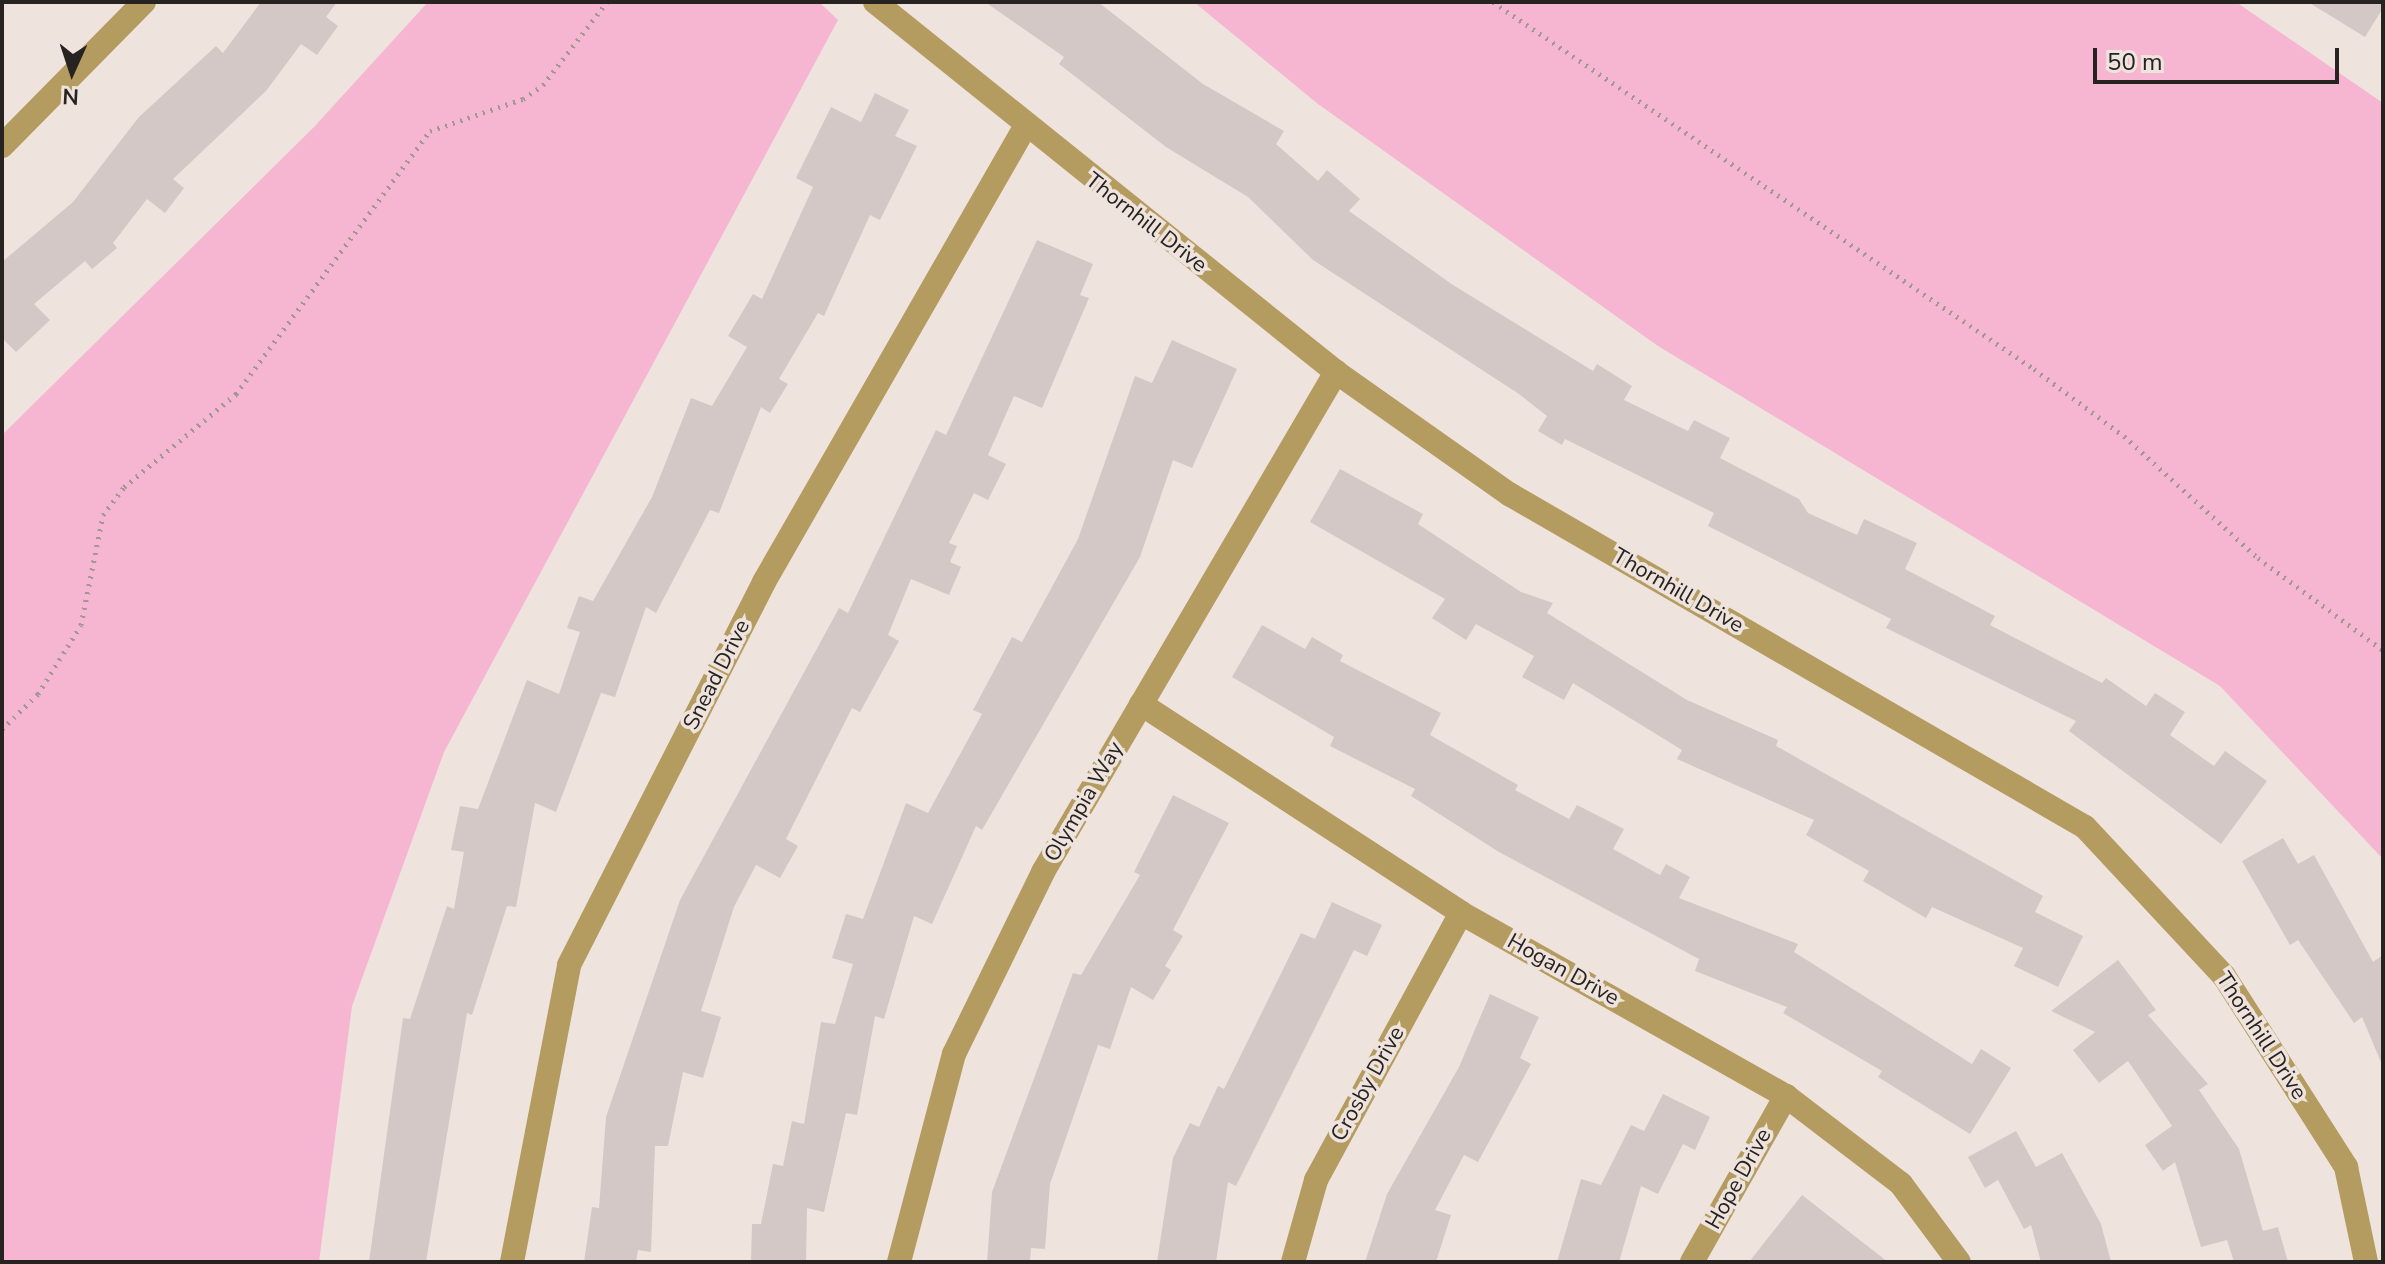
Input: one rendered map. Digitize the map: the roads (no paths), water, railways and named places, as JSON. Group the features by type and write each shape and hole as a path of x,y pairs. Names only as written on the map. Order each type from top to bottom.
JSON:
{"street":[{"path":"2,146 144,2"},
{"name":"Thornhill Drive","path":"875,2 1025,127 1336,372 1509,494 2085,827 2232,988 2346,1167 2366,1262"},
{"name":"Snead Drive","path":"512,1262 569,965 764,582 1025,127"},
{"name":"Olympia Way","path":"899,1262 954,1054 1043,872 1336,372"},
{"name":"Hogan Drive","path":"1141,704 1461,913 1786,1096 1901,1184 1959,1262"},
{"name":"Crosby Drive","path":"1293,1262 1316,1180 1461,913"},
{"name":"Hope Drive","path":"1692,1262 1786,1096"}]}
